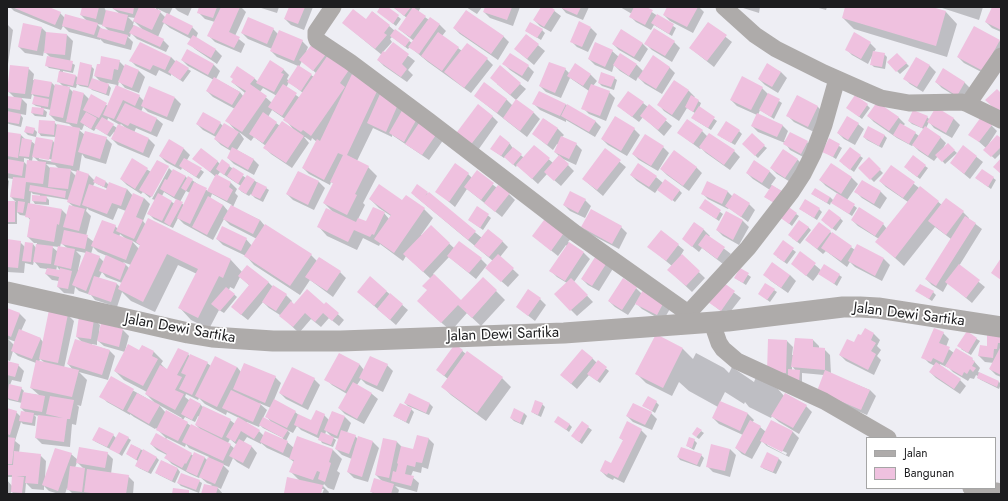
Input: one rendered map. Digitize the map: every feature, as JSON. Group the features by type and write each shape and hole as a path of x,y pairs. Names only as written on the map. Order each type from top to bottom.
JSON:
{"street":[{"path":"333,7 316,32 315,35 317,40 350,62 429,121 575,233 682,319 748,248 792,192 813,154 824,125 837,79"},
{"path":"724,7 755,35 794,60 881,98 909,103 962,102 1001,120"},
{"path":"968,104 1001,56"},
{"name":"Jalan Dewi Sartika","path":"7,292 188,333 212,337 250,340 341,342 564,332 682,319 712,323 860,307 878,308 1001,327"},
{"path":"712,323 719,343 723,349 737,361 824,401 886,437"},
{"path":"974,489 984,492 998,491"}],"building":[{"path":"12,7 49,7 61,12 55,25"},
{"path":"82,7 99,7 96,19 80,15"},
{"path":"114,7 134,7 133,14 113,9"},
{"path":"139,7 152,7 161,11 152,30 133,21"},
{"path":"199,7 217,7 213,18 197,13"},
{"path":"221,7 240,7 229,32 240,37 234,48 207,36"},
{"path":"289,7 305,7 298,24 284,19"},
{"path":"380,7 388,7 399,15 393,24 377,12"},
{"path":"393,7 411,7 404,16"},
{"path":"413,7 426,16 410,37 398,29"},
{"path":"485,7 512,7 507,20 483,12"},
{"path":"541,7 551,7 555,10 544,27 533,20"},
{"path":"559,7 581,7 577,15"},
{"path":"634,7 646,7 653,10 645,25 629,17"},
{"path":"667,7 698,7 687,27 663,15"},
{"path":"845,7 932,7 946,11 936,46 842,18"},
{"path":"992,7 1001,8 1001,30 985,22"},
{"path":"353,9 366,19 372,11 390,25 384,33 387,35 375,49 342,23"},
{"path":"106,10 128,15 124,31 102,26"},
{"path":"466,10 504,36 491,54 453,28"},
{"path":"167,13 193,26 188,35 162,22"},
{"path":"65,14 98,23 94,35 62,26"},
{"path":"657,14 674,24 669,34 651,23"},
{"path":"248,17 274,28 267,44 241,33"},
{"path":"430,17 440,24 419,54 408,47"},
{"path":"579,21 591,27 582,47 570,42"},
{"path":"530,22 543,29 537,38 525,31"},
{"path":"708,22 727,35 707,61 689,48"},
{"path":"23,23 42,27 37,51 18,47"},
{"path":"134,25 164,39 160,47 129,33"},
{"path":"974,26 1000,40 983,71 957,57"},
{"path":"100,28 128,35 125,45 97,37"},
{"path":"654,28 675,41 665,56 644,44"},
{"path":"395,29 410,40 405,47 390,36"},
{"path":"621,29 643,43 634,57 612,44"},
{"path":"279,30 303,40 294,61 270,51"},
{"path":"46,32 67,34 65,55 44,53"},
{"path":"438,32 459,47 442,71 421,56"},
{"path":"854,32 871,42 861,59 845,50"},
{"path":"526,34 539,44 527,59 514,49"},
{"path":"193,35 216,49 211,58 187,44"},
{"path":"140,42 171,57 165,70 153,65 150,70 129,61"},
{"path":"314,42 327,53 313,71 299,60"},
{"path":"393,42 409,54 402,64 407,69 401,77 377,60 383,51 385,52"},
{"path":"595,42 613,50 605,67 588,59"},
{"path":"467,43 488,58 464,88 444,72"},
{"path":"187,49 214,64 208,75 181,60"},
{"path":"873,51 885,53 882,67 870,65"},
{"path":"330,52 351,67 340,83 345,87 311,136 303,130 301,132 283,120"},
{"path":"510,53 529,65 522,76 502,64"},
{"path":"620,53 637,64 629,76 613,65"},
{"path":"897,53 907,63 896,72 887,62"},
{"path":"653,55 670,67 656,89 638,78"},
{"path":"47,56 73,61 71,71 45,66"},
{"path":"101,56 120,60 118,70 114,69 112,80 94,76 97,64 100,64"},
{"path":"916,57 930,65 917,87 903,79"},
{"path":"176,60 189,68 180,80 168,72"},
{"path":"270,60 284,69 281,73 284,74 274,92 256,83"},
{"path":"80,62 92,65 88,86 76,84"},
{"path":"549,62 566,68 555,93 539,86"},
{"path":"575,63 591,74 583,86 567,76"},
{"path":"767,63 781,72 772,87 758,79"},
{"path":"125,64 139,70 132,88 118,82"},
{"path":"10,65 29,67 25,94 7,92"},
{"path":"298,65 312,74 301,91 287,82"},
{"path":"500,65 521,83 510,95 490,78"},
{"path":"237,66 255,78 250,84 267,96 242,132 225,121 246,91 231,82 233,79 230,77"},
{"path":"943,68 965,82 957,96 935,82"},
{"path":"59,71 76,75 73,86 57,82"},
{"path":"601,72 615,77 611,87 598,83"},
{"path":"352,74 379,87 347,155 369,166 355,194 357,195 347,215 323,203 333,183 330,182 343,155 338,153 324,180 302,168 317,139 320,141"},
{"path":"742,76 763,87 751,110 730,100"},
{"path":"214,77 240,92 232,105 206,91"},
{"path":"92,78 109,84 106,94 88,88"},
{"path":"34,79 52,82 49,97 31,94"},
{"path":"674,80 689,90 672,115 657,105"},
{"path":"484,82 507,99 497,113 474,96"},
{"path":"55,84 70,87 63,118 49,115"},
{"path":"283,84 297,93 282,116 268,107"},
{"path":"591,84 610,91 600,116 581,109"},
{"path":"116,85 140,95 135,106 123,100 114,119 103,115"},
{"path":"149,86 175,97 167,117 141,106"},
{"path":"997,89 1001,93 1001,108 998,112 985,100"},
{"path":"73,90 84,93 77,124 66,122"},
{"path":"539,91 566,104 560,116 532,104"},
{"path":"628,91 644,102 632,117 617,106"},
{"path":"768,93 780,99 771,117 759,110"},
{"path":"91,94 107,103 99,118 83,110"},
{"path":"380,94 399,102 386,132 367,123"},
{"path":"691,95 699,100 693,112 685,107"},
{"path":"797,95 818,106 808,127 786,116"},
{"path":"855,95 868,104 859,117 846,108"},
{"path":"7,96 22,98 20,110 7,108"},
{"path":"34,96 49,99 48,107 32,104"},
{"path":"516,99 534,112 520,131 503,118"},
{"path":"877,102 899,117 889,131 867,116"},
{"path":"125,103 157,118 151,132 130,123 128,126 116,120"},
{"path":"478,104 493,116 469,147 454,136"},
{"path":"567,104 596,121 589,132 561,116"},
{"path":"649,104 667,119 658,130 640,116"},
{"path":"699,106 715,117 708,128 691,118"},
{"path":"32,107 44,108 43,115 31,113"},
{"path":"404,107 419,115 404,142 389,133"},
{"path":"936,107 954,118 946,133 927,122"},
{"path":"913,110 928,116 922,128 908,121"},
{"path":"7,111 21,114 19,124 7,122"},
{"path":"86,112 97,118 91,129 80,122"},
{"path":"203,112 221,122 214,134 196,124"},
{"path":"263,112 277,122 263,143 249,134"},
{"path":"757,113 783,125 777,137 751,126"},
{"path":"615,116 635,128 621,151 601,139"},
{"path":"847,116 859,123 848,140 837,133"},
{"path":"102,117 114,124 107,135 95,128"},
{"path":"981,117 992,125 979,142 968,135"},
{"path":"543,118 558,128 547,145 532,134"},
{"path":"687,119 703,130 693,144 677,133"},
{"path":"39,120 55,121 54,135 38,133"},
{"path":"421,120 438,132 422,155 405,144"},
{"path":"282,121 304,136 286,163 263,148"},
{"path":"726,121 740,130 731,143 717,135"},
{"path":"224,123 239,132 228,148 214,139"},
{"path":"900,123 916,132 909,144 893,135"},
{"path":"57,124 80,128 73,166 51,162"},
{"path":"118,124 149,138 143,153 111,139"},
{"path":"26,126 35,128 33,134 24,132"},
{"path":"868,126 885,135 879,146 863,137"},
{"path":"925,126 941,137 928,156 912,145"},
{"path":"85,131 107,137 100,159 78,152"},
{"path":"7,132 21,134 18,158 7,156"},
{"path":"790,132 808,141 801,154 783,144"},
{"path":"709,133 735,150 724,165 699,147"},
{"path":"752,133 765,145 755,156 742,144"},
{"path":"645,134 664,146 651,166 632,154"},
{"path":"500,135 510,143 501,156 490,149"},
{"path":"997,135 1001,138 1001,147 991,157 983,150"},
{"path":"561,136 577,143 569,159 554,152"},
{"path":"36,137 53,140 49,160 32,157"},
{"path":"22,138 32,140 29,157 19,156"},
{"path":"829,138 840,144 833,157 822,152"},
{"path":"169,139 184,148 175,165 159,156"},
{"path":"948,143 955,150 942,162 935,155"},
{"path":"534,145 550,158 532,179 516,165"},
{"path":"963,145 977,156 964,174 950,163"},
{"path":"232,147 254,159 248,170 227,158"},
{"path":"513,147 522,154 513,165 504,157"},
{"path":"850,147 861,155 850,170 839,161"},
{"path":"201,148 218,161 210,172 192,159"},
{"path":"605,148 621,160 597,190 582,179"},
{"path":"783,149 798,159 785,178 770,168"},
{"path":"674,150 697,167 683,186 660,169"},
{"path":"559,155 569,164 554,181 544,172"},
{"path":"913,155 926,165 917,177 904,167"},
{"path":"869,157 881,169 870,180 858,168"},
{"path":"132,158 148,168 135,189 120,179"},
{"path":"184,158 202,168 196,177 179,166"},
{"path":"1001,158 1001,174 993,167"},
{"path":"7,159 24,162 22,176 7,173"},
{"path":"222,159 230,165 224,175 216,169"},
{"path":"27,160 46,162 43,184 26,182 24,199 10,197 13,177 25,178"},
{"path":"157,160 169,166 152,197 139,190"},
{"path":"754,160 770,171 762,183 746,173"},
{"path":"455,163 469,173 449,202 435,192"},
{"path":"638,163 657,176 649,187 630,175"},
{"path":"831,163 852,177 841,194 819,180"},
{"path":"891,165 915,182 903,198 879,181"},
{"path":"50,167 71,169 68,189 48,187"},
{"path":"233,167 244,174 238,184 227,176"},
{"path":"173,169 186,176 174,197 160,189 165,179 167,180"},
{"path":"982,169 994,177 988,187 975,178"},
{"path":"77,170 89,174 80,206 67,202"},
{"path":"477,170 494,183 481,200 464,187"},
{"path":"298,171 319,181 308,205 286,194"},
{"path":"216,174 231,182 229,187 233,190 227,201 207,191"},
{"path":"247,175 255,180 246,194 238,189"},
{"path":"96,176 106,181 104,187 93,182"},
{"path":"188,176 193,179 186,191 181,188"},
{"path":"665,179 680,190 672,201 657,190"},
{"path":"862,180 881,191 874,204 854,192"},
{"path":"707,181 728,191 722,204 701,194"},
{"path":"109,182 127,189 121,206 112,203 107,214 82,205 89,184 106,190"},
{"path":"194,182 207,188 190,224 177,218"},
{"path":"257,182 267,187 260,199 251,195"},
{"path":"379,184 402,200 406,195 425,208 394,253 374,239 391,215 369,199"},
{"path":"417,184 428,192 425,196 429,192 476,231 468,240 411,193"},
{"path":"30,185 66,191 65,198 29,191"},
{"path":"498,185 510,193 495,212 484,203"},
{"path":"772,185 785,193 778,205 764,197"},
{"path":"920,186 939,201 895,258 875,242"},
{"path":"815,188 830,197 827,203 811,194"},
{"path":"570,191 586,199 578,213 563,205"},
{"path":"133,193 144,198 136,217 143,220 134,239 116,231"},
{"path":"158,193 172,201 162,221 147,214"},
{"path":"734,193 750,203 741,217 725,206"},
{"path":"837,193 855,204 849,214 831,203"},
{"path":"32,195 47,196 46,202 32,201"},
{"path":"208,196 223,205 207,235 192,227"},
{"path":"946,198 964,211 946,235 928,221"},
{"path":"176,199 183,202 170,226 164,222"},
{"path":"705,199 721,210 716,219 699,208"},
{"path":"805,199 820,208 814,218 799,209"},
{"path":"7,201 15,201 15,222 7,222"},
{"path":"18,201 25,202 23,213 17,212"},
{"path":"28,203 62,209 59,225 57,224 54,242 27,237 30,218 25,217"},
{"path":"69,205 85,209 79,231 63,227"},
{"path":"231,205 260,220 253,234 223,219"},
{"path":"786,205 797,213 789,224 778,216"},
{"path":"477,206 489,214 480,228 468,220"},
{"path":"373,207 385,212 374,235 372,234 370,237 354,230 348,242 317,227 326,208 356,222 358,218 366,221"},
{"path":"859,207 884,223 875,236 851,220"},
{"path":"591,209 622,226 612,244 581,227"},
{"path":"829,209 841,218 832,229 821,220"},
{"path":"726,211 743,220 733,240 716,230"},
{"path":"547,216 566,230 551,251 532,236"},
{"path":"965,216 976,223 936,286 925,279"},
{"path":"148,218 231,259 223,278 219,276 198,318 178,308 198,269 167,254 143,302 118,289 140,245 136,242"},
{"path":"102,220 116,225 113,233 133,241 126,260 91,246"},
{"path":"799,220 809,227 797,242 788,235"},
{"path":"694,222 704,229 692,247 682,239"},
{"path":"819,222 831,231 817,249 805,240"},
{"path":"265,224 312,254 290,286 244,256"},
{"path":"431,225 450,243 423,272 403,254"},
{"path":"222,226 247,238 241,251 216,239"},
{"path":"488,229 503,241 489,257 474,246"},
{"path":"64,230 88,235 85,249 61,244"},
{"path":"661,230 679,244 666,261 647,247"},
{"path":"832,232 852,246 841,261 821,248"},
{"path":"706,234 725,247 717,259 698,245"},
{"path":"7,239 21,241 18,268 7,267"},
{"path":"783,240 794,248 784,262 773,254"},
{"path":"459,241 482,258 469,273 447,256"},
{"path":"25,242 33,243 31,262 22,261"},
{"path":"569,242 584,252 565,281 549,271"},
{"path":"36,244 53,246 51,264 33,262"},
{"path":"857,244 884,258 875,276 848,261"},
{"path":"58,246 75,249 71,269 54,265"},
{"path":"86,251 100,256 86,291 72,285"},
{"path":"800,251 816,263 806,276 791,264"},
{"path":"498,254 514,268 501,282 485,268"},
{"path":"597,254 608,261 592,286 581,279"},
{"path":"682,254 700,271 686,286 667,270"},
{"path":"106,255 126,264 120,280 99,271"},
{"path":"319,257 341,271 327,291 305,277"},
{"path":"1001,258 1001,280 991,273"},
{"path":"772,262 790,275 781,288 763,275"},
{"path":"824,264 840,274 834,284 818,274"},
{"path":"959,264 980,280 966,298 945,282"},
{"path":"247,265 269,282 241,315 231,307 249,285 238,276"},
{"path":"47,268 60,270 60,268 72,271 68,289 57,287 59,277 45,274"},
{"path":"740,268 749,273 743,283 734,278"},
{"path":"434,274 461,300 483,277 497,290 472,318 458,305 441,323 417,301 427,290 422,286"},
{"path":"94,276 117,283 111,302 88,294"},
{"path":"370,276 387,291 374,306 357,292"},
{"path":"571,278 588,295 570,311 554,294"},
{"path":"623,278 637,287 622,310 608,301"},
{"path":"720,280 735,291 721,311 705,300"},
{"path":"765,283 775,289 767,300 758,294"},
{"path":"920,284 934,291 929,299 915,291"},
{"path":"273,285 287,294 276,311 262,302"},
{"path":"226,287 235,294 220,311 211,304"},
{"path":"644,288 665,300 657,315 635,304"},
{"path":"307,289 324,304 326,302 339,313 332,321 323,313 315,322 305,313 293,327 279,316 291,301 294,304"},
{"path":"528,289 541,298 528,316 516,307"},
{"path":"390,293 403,304 390,320 377,309"},
{"path":"7,308 20,313 11,337 7,335"},
{"path":"49,310 68,314 58,363 39,359"},
{"path":"79,316 94,319 91,339 76,337"},
{"path":"101,323 123,329 119,347 97,341"},
{"path":"865,328 874,333 871,340 876,343 871,351 876,354 868,370 839,355 847,339 854,342 858,334 861,335"},
{"path":"934,328 944,332 939,343 950,347 943,363 933,358 931,362 921,358"},
{"path":"19,329 41,338 32,359 11,351"},
{"path":"967,331 977,338 968,353 957,346"},
{"path":"987,333 1001,336 1001,343 998,343 997,349 994,349 993,358 978,356 980,345 987,346"},
{"path":"656,334 683,348 663,388 635,374"},
{"path":"795,338 813,339 813,347 825,348 825,370 791,367"},
{"path":"75,339 110,350 102,375 67,364"},
{"path":"768,339 787,340 786,373 767,372"},
{"path":"128,344 139,350 142,345 154,351 152,356 158,359 143,386 114,371"},
{"path":"455,344 463,350 444,376 436,370"},
{"path":"1001,346 1001,375 989,369"},
{"path":"178,348 189,353 177,375 182,377 175,390 184,394 175,410 145,394 160,365 167,369"},
{"path":"956,348 973,358 972,360 975,361 972,366 976,368 973,372 970,369 967,374 964,372 962,376 945,366"},
{"path":"582,349 593,358 571,384 560,375"},
{"path":"467,351 503,377 477,413 441,387"},
{"path":"339,353 360,364 345,391 324,380"},
{"path":"190,354 208,362 192,395 179,389 186,375 181,373"},
{"path":"215,356 237,367 217,407 195,396"},
{"path":"370,356 388,364 377,386 359,378"},
{"path":"36,360 79,370 72,397 30,388"},
{"path":"598,360 607,367 597,381 587,374"},
{"path":"7,361 19,364 15,377 7,375"},
{"path":"936,362 961,379 954,389 929,372"},
{"path":"244,363 276,376 265,403 233,389"},
{"path":"292,367 315,378 302,405 279,393"},
{"path":"788,369 800,370 799,382 788,382"},
{"path":"825,370 870,390 861,410 817,391"},
{"path":"979,372 999,381 997,387 977,378"},
{"path":"111,376 134,389 123,410 99,397"},
{"path":"353,382 372,393 357,419 338,408"},
{"path":"9,384 22,387 18,401 7,398"},
{"path":"231,390 261,404 253,422 222,408"},
{"path":"23,392 45,396 42,412 20,408"},
{"path":"137,393 160,405 149,424 127,411"},
{"path":"409,393 430,403 426,413 404,403"},
{"path":"785,393 807,405 793,428 771,416"},
{"path":"50,396 74,400 70,419 67,419 64,442 35,438 38,415 63,418 46,414"},
{"path":"648,396 657,401 652,411 642,406"},
{"path":"190,398 201,404 192,420 181,414"},
{"path":"274,399 296,411 287,428 265,417"},
{"path":"535,400 543,403 538,415 531,412"},
{"path":"720,401 748,413 740,431 712,418"},
{"path":"400,403 412,408 406,422 393,416"},
{"path":"633,403 652,412 645,425 626,416"},
{"path":"203,406 231,419 222,438 195,425"},
{"path":"7,408 17,411 10,435 7,434"},
{"path":"514,408 524,413 520,423 510,418"},
{"path":"166,410 188,422 178,441 156,430"},
{"path":"316,410 325,414 317,435 294,425 298,414 311,420"},
{"path":"21,411 34,413 32,423 19,421"},
{"path":"332,411 345,416 337,436 324,430"},
{"path":"558,416 570,424 566,430 554,422"},
{"path":"238,417 260,430 254,439 241,431 235,442 226,437"},
{"path":"263,417 288,430 283,438 259,425"},
{"path":"750,420 761,426 745,454 735,448"},
{"path":"771,420 793,431 782,452 760,441"},
{"path":"582,421 589,426 579,442 571,436"},
{"path":"627,421 642,429 618,478 600,471 605,460 611,463 623,440 619,438"},
{"path":"191,424 231,444 223,461 182,442"},
{"path":"99,427 114,434 107,447 92,440"},
{"path":"697,427 702,430 696,437 692,434"},
{"path":"341,430 356,435 349,454 335,449"},
{"path":"265,431 288,441 283,453 260,442"},
{"path":"119,432 129,437 119,454 109,449"},
{"path":"321,432 334,437 331,445 318,440"},
{"path":"156,433 192,453 182,468 164,458 167,454 150,444"},
{"path":"417,435 429,438 422,463 416,462 415,467 407,465 405,474 414,476 411,486 391,481 393,471 396,472 401,446 413,449"},
{"path":"297,436 333,449 329,462 331,463 325,482 318,479 320,472 317,471 313,480 289,472 294,460 289,459"},
{"path":"358,436 373,441 362,477 347,472"},
{"path":"7,437 15,438 12,464 7,464"},
{"path":"689,437 695,439 692,448 686,446"},
{"path":"383,438 397,441 389,478 375,475"},
{"path":"239,439 252,446 243,463 229,456"},
{"path":"131,444 141,449 136,460 126,454"},
{"path":"711,444 730,449 725,471 706,467"},
{"path":"79,447 108,452 105,468 76,463"},
{"path":"681,447 702,454 697,465 677,457"},
{"path":"55,448 72,453 58,491 42,485"},
{"path":"143,449 157,457 148,472 135,466"},
{"path":"14,451 41,454 38,484 25,483 26,476 16,476 24,477 22,493 11,492 12,475 7,475 7,465 13,465"},
{"path":"194,452 205,457 197,476 186,471"},
{"path":"767,452 779,458 773,472 760,467"},
{"path":"208,457 224,464 215,484 199,477"},
{"path":"161,460 178,468 172,481 155,473"},
{"path":"70,466 85,468 82,492 67,490"},
{"path":"87,469 129,475 126,494 98,494 84,492"},
{"path":"181,473 200,480 196,490 177,483"},
{"path":"287,477 323,485 321,494 284,493"},
{"path":"374,478 394,484 391,494 370,492"},
{"path":"204,484 218,487 216,494 201,494"},
{"path":"173,488 189,490 189,494 172,494"}]}
